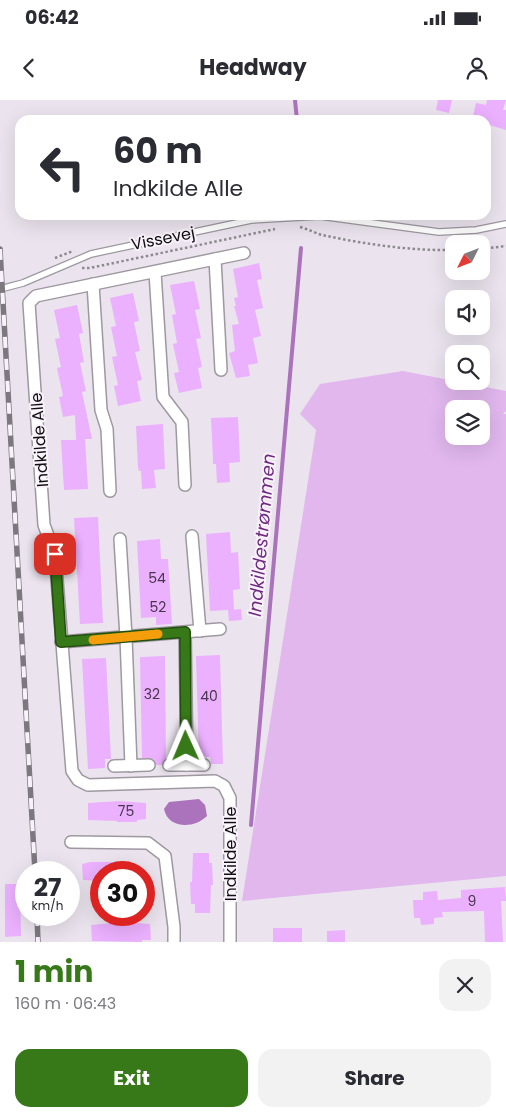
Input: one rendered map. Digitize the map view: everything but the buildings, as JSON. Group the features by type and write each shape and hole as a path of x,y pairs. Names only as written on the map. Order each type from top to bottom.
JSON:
{"street":[{"name":"Indkilde Alle","path":"230,942 230,798 224,786 215,781 88,785 78,780 72,771 55,554 44,525 30,304 36,296 244,253"},
{"path":"215,259 221,370"},
{"path":"155,272 163,397 182,422 184,486"},
{"path":"93,284 101,410 107,428 110,491"},
{"path":"192,536 200,631"},
{"path":"120,539 131,766"},
{"path":"61,642 220,629"},
{"path":"185,632 187,765"},
{"path":"114,766 149,765"},
{"path":"169,765 204,765"},
{"path":"71,842 148,843 165,856 174,927 174,942"}],"lane":[{"name":"Vissevej","path":"0,289 24,283 91,254 118,247 260,220"},
{"name":"Vissevej","path":"350,220 439,232 476,230 506,224"}],"path":[{"path":"490,248 506,246"}],"shaded area":[{"path":"403,371 445,379 445,390 490,390 490,388 506,391 506,411 503,414 506,414 506,876 242,901 316,430 300,414 320,384"},
{"path":"199,799 205,805 207,816 202,820 189,825 182,825 166,816 164,809 169,802"}],"waterway":[{"name":"Indkildestrømmen","path":"295,100 296,115"},
{"name":"Indkildestrømmen","path":"251,825 301,248"}],"railway":[{"path":"0,249 34,861"},
{"path":"37,926 38,942"}],"slow traffic":[{"path":"93,640 158,634"}],"route":[{"path":"55,554 61,642 185,632 186,746"}]}
